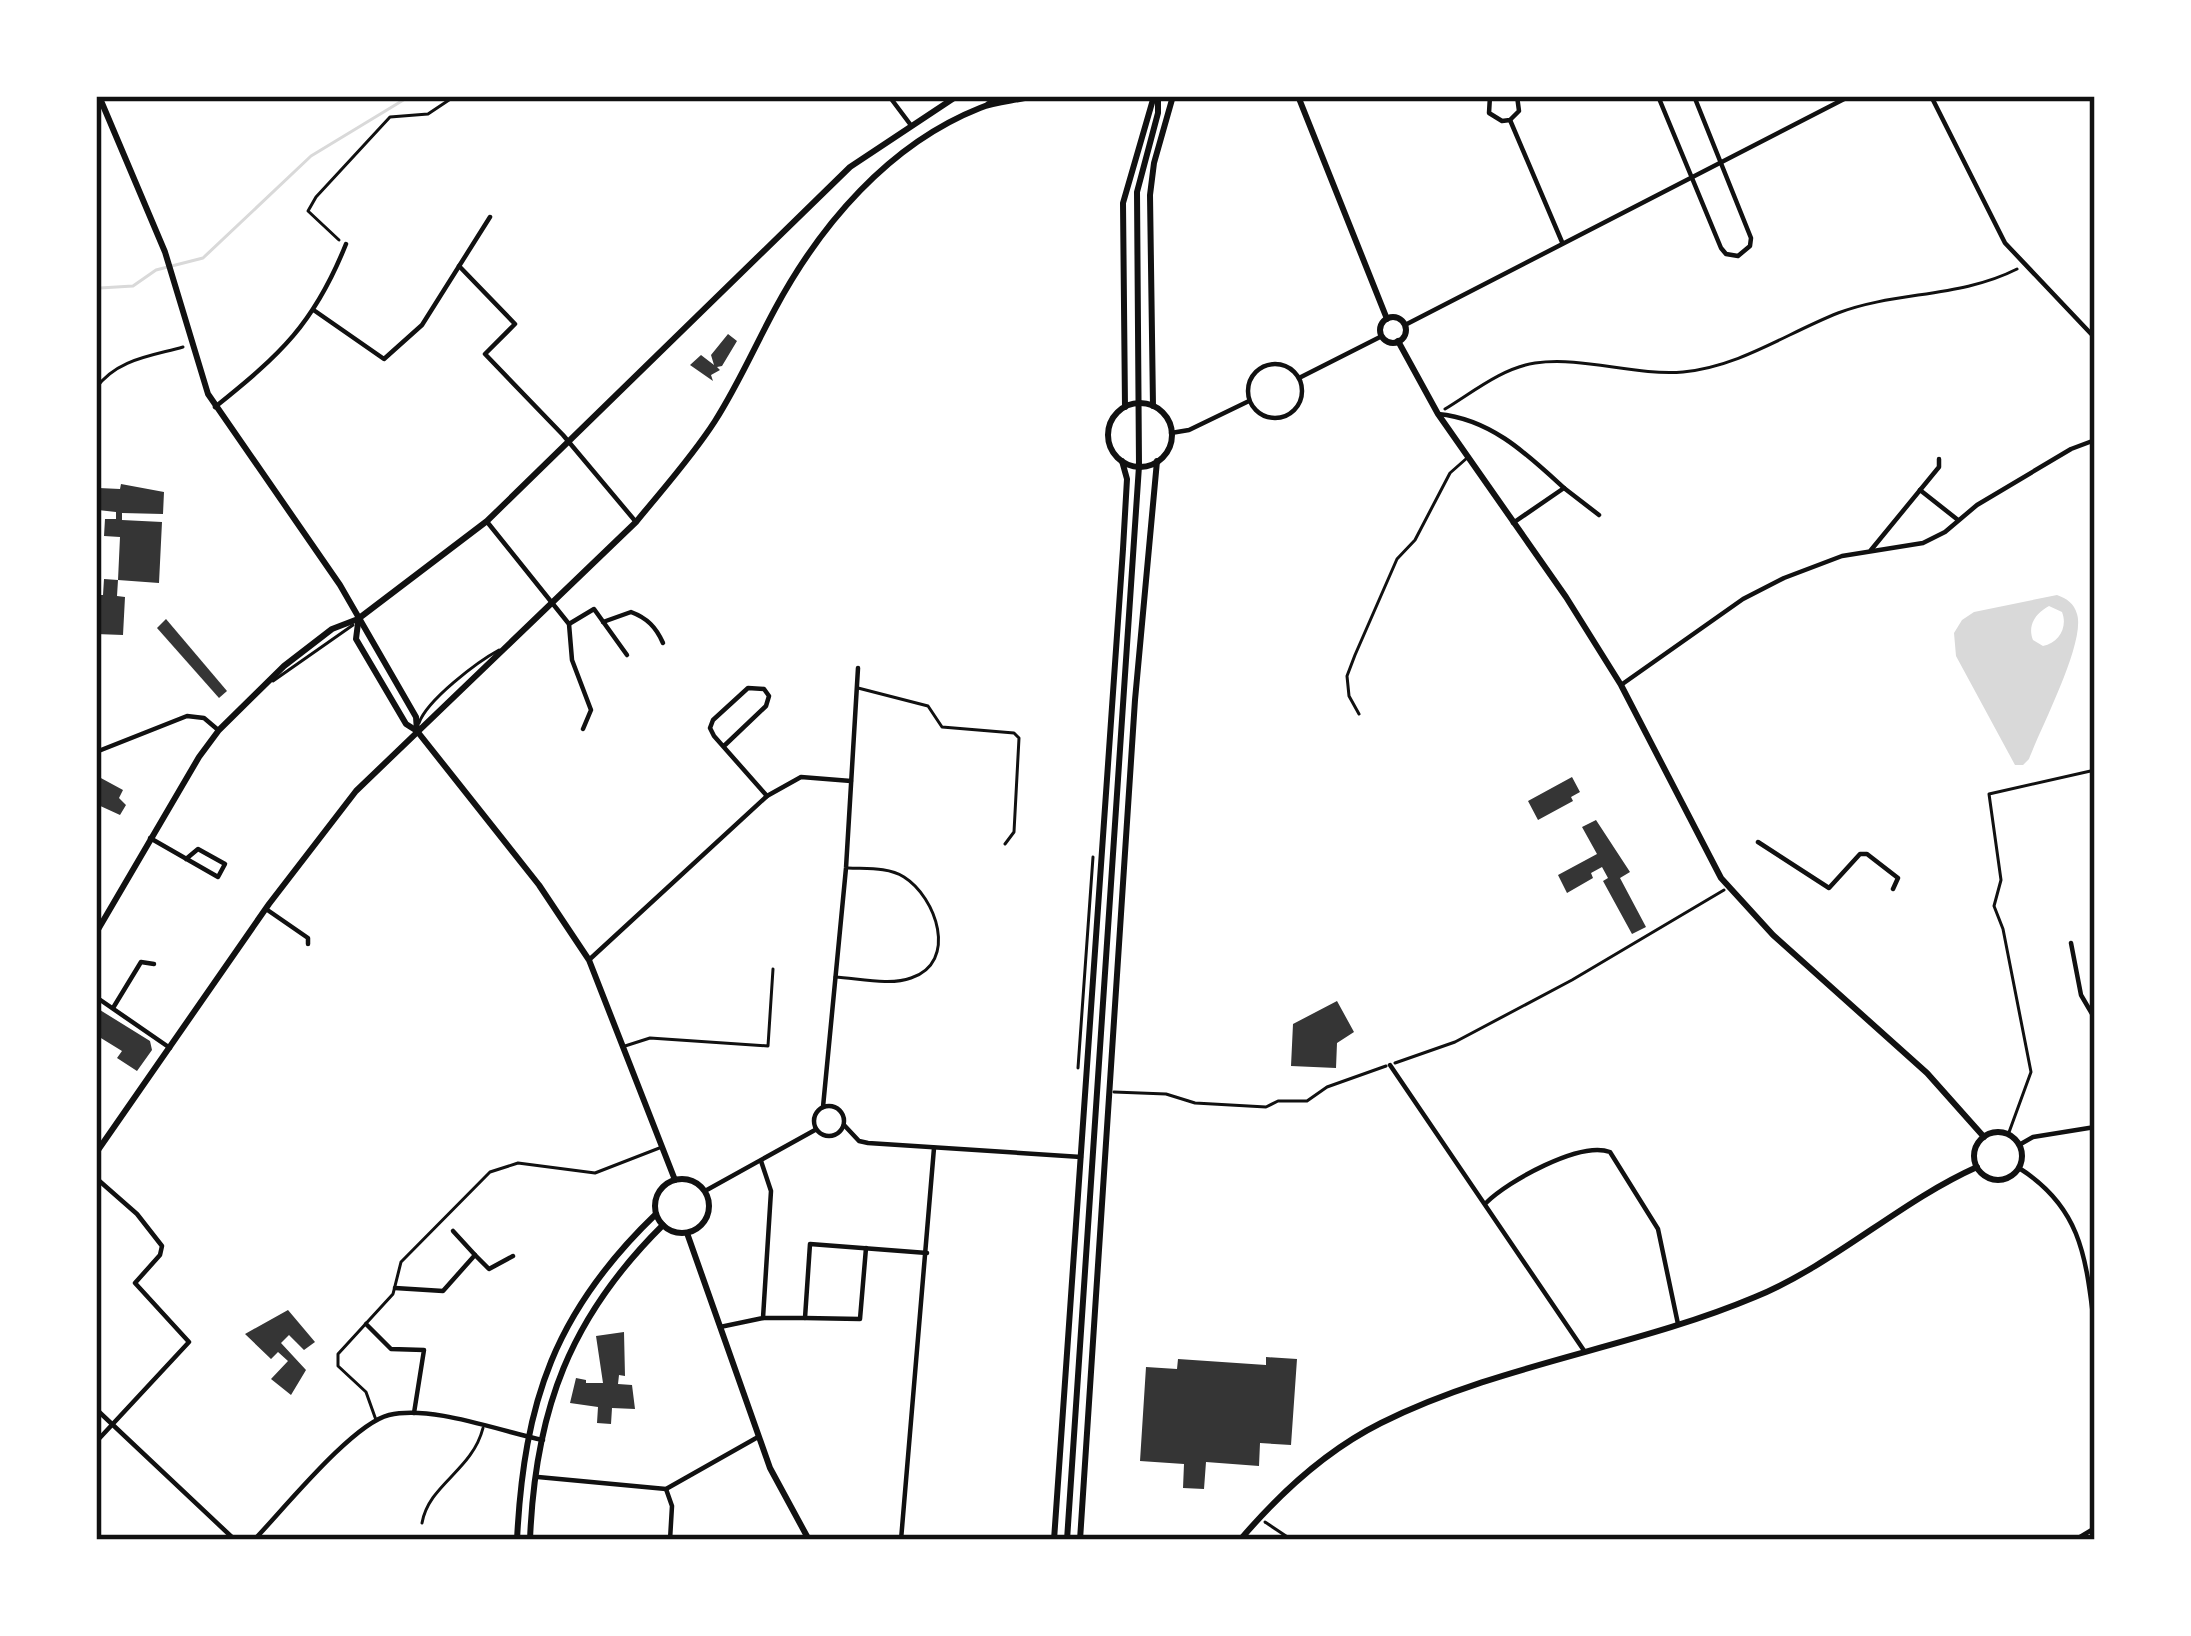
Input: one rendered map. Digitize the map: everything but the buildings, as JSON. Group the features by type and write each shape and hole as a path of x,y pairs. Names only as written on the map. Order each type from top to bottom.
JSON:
{"street":[{"path":"99,96 166,255 214,407 340,585 358,619 356,639 406,724 417,730 539,885 589,960 675,1180"},
{"path":"890,96 910,124"},
{"path":"96,933 219,730 284,665 332,629 358,619 487,521 850,167 957,96"},
{"path":"96,1153 266,909 356,791 636,522 716,420 782,297 828,225 870,181 911,148 980,107 1033,96"},
{"path":"1067,1540 1139,466 1137,192 1158,113 1156,96"},
{"path":"1125,407 1123,203 1156,96"},
{"path":"1158,113 1173,96"},
{"path":"1153,406 1150,195 1173,96"},
{"path":"1298,96 1387,319"},
{"path":"1490,96 1487,109 1492,117 1510,120"},
{"path":"1510,120 1519,111 1517,96"},
{"path":"1658,96 1721,248 1731,256 1744,253 1751,238 1694,96"},
{"path":"1405,325 1850,96"},
{"path":"1931,96 2005,243 2095,338"},
{"path":"1510,120 1563,244"},
{"path":"315,311 384,359 422,325 490,217"},
{"path":"214,407 265,364 315,311 346,244"},
{"path":"459,266 515,324 484,354 636,522"},
{"path":"1395,317 1405,325 1406,333 1398,341 1391,343 1382,337 1380,328 1387,319 1395,317"},
{"path":"1299,378 1382,337"},
{"path":"1398,341 1438,414 1622,685 1707,854 1729,888 1774,935 1927,1073 1984,1137"},
{"path":"1280,364 1299,378 1300,400 1283,416 1267,417 1250,400 1249,384 1264,366 1280,364"},
{"path":"1172,433 1189,430 1250,400"},
{"path":"1054,1540 1126,489 1122,461 1108,435 1112,419 1125,407 1153,406 1166,417 1172,433 1168,449 1157,461 1139,466 1122,461"},
{"path":"1438,414 1458,416 1510,440 1598,515"},
{"path":"1622,685 1743,599 1842,556 1923,543 2072,449 2095,440"},
{"path":"1871,550 1939,467 1939,459"},
{"path":"1080,1540 1138,653 1157,461"},
{"path":"1513,523 1564,488"},
{"path":"1920,490 1959,520"},
{"path":"487,521 569,624 572,660 591,710 584,729"},
{"path":"569,624 595,609 627,655"},
{"path":"603,622 631,612 644,616 663,643"},
{"path":"815,1130 814,1118 824,1107 858,668"},
{"path":"724,746 766,706 769,696 764,689 748,688 712,720 710,728 724,746 767,796"},
{"path":"96,752 188,716 204,718 219,730"},
{"path":"589,960 767,796 801,777 850,781"},
{"path":"150,838 186,859 218,877 225,864 198,849 186,859"},
{"path":"1758,842 1829,888 1860,854 1867,854 1898,878 1893,890"},
{"path":"266,909 308,938 308,944"},
{"path":"2071,943 2081,995 2095,1019"},
{"path":"113,1009 141,962 154,964"},
{"path":"96,997 170,1048"},
{"path":"1390,1065 1585,1352"},
{"path":"824,1107 840,1111 844,1125 859,1141 868,1143 1081,1157"},
{"path":"815,1130 830,1137 844,1125"},
{"path":"2019,1145 2033,1137 2095,1127"},
{"path":"705,1191 815,1130"},
{"path":"2008,1135 2019,1145 2019,1168 2010,1177 1985,1176 1975,1155 1984,1137 2008,1135"},
{"path":"902,1540 934,1148"},
{"path":"1486,1204 1525,1176 1584,1148 1610,1152 1658,1228 1678,1324"},
{"path":"761,1161 771,1191 764,1318"},
{"path":"1240,1540 1259,1517 1331,1454 1379,1424 1751,1299 1977,1167"},
{"path":"2019,1168 2047,1188 2071,1219 2084,1250 2095,1331"},
{"path":"96,1178 137,1214 162,1246 160,1255 135,1283 189,1338 186,1348 96,1442"},
{"path":"675,1180 692,1181 705,1191 707,1217 687,1233 662,1225 656,1214 656,1197 675,1180"},
{"path":"517,1540 530,1438 562,1331 610,1261 656,1214"},
{"path":"530,1540 537,1477 563,1364 575,1337 620,1270 662,1225"},
{"path":"453,1231 489,1269 513,1256"},
{"path":"687,1233 770,1468 809,1540"},
{"path":"805,1318 810,1244 927,1253"},
{"path":"720,1327 764,1318 860,1319 866,1248"},
{"path":"394,1291 443,1291 476,1255"},
{"path":"366,1324 391,1349 424,1350 414,1413"},
{"path":"96,1409 235,1540"},
{"path":"254,1540 354,1436 376,1420 414,1413 544,1440"},
{"path":"537,1477 666,1489 758,1437"},
{"path":"666,1489 671,1506 670,1540"},
{"path":"2075,1540 2095,1528"}],"lane":[{"path":"942,104 967,96"},
{"path":"980,107 1000,96"},
{"path":"1359,714 1349,695 1347,676 1355,655 1397,559 1415,540 1450,473 1468,458"},
{"path":"856,688 928,706 942,727 1013,733 1019,738 1014,832 1005,844"},
{"path":"2008,1135 2031,1072 1994,906 2001,880 1989,794 2095,770"},
{"path":"835,976 907,980 924,971 935,957 939,935 932,910 904,878 890,871 846,868"},
{"path":"623,1047 650,1038 768,1046 773,969"},
{"path":"376,1420 366,1392 336,1360 394,1291 401,1262 472,1187 496,1168 518,1163 595,1173 663,1147"},
{"path":"422,1523 425,1506 477,1451 483,1426"}],"path":[{"path":"346,244 308,211 390,117 428,114 455,96"},
{"path":"1438,414 1508,371 1537,363 1684,372 1748,357 1838,313 1962,290 1992,282 2023,265"},
{"path":"96,388 108,372 131,361 191,345"},
{"path":"1111,1091 1266,1107 1278,1100 1307,1101 1327,1087 1455,1042 1573,980 1729,888"},
{"path":"1259,1517 1292,1540"}],"shaded area":[{"path":"2057,595 2070,602 2077,614 2069,664 2023,765 2015,765 1956,656 1954,633 1974,612","holes":["2049,606 2062,612 2064,623 2058,638 2043,646 2033,640 2032,624 2040,612"]}],"waterway":[{"path":"100,288 133,286 156,270 203,258 311,156 410,96"}]}
